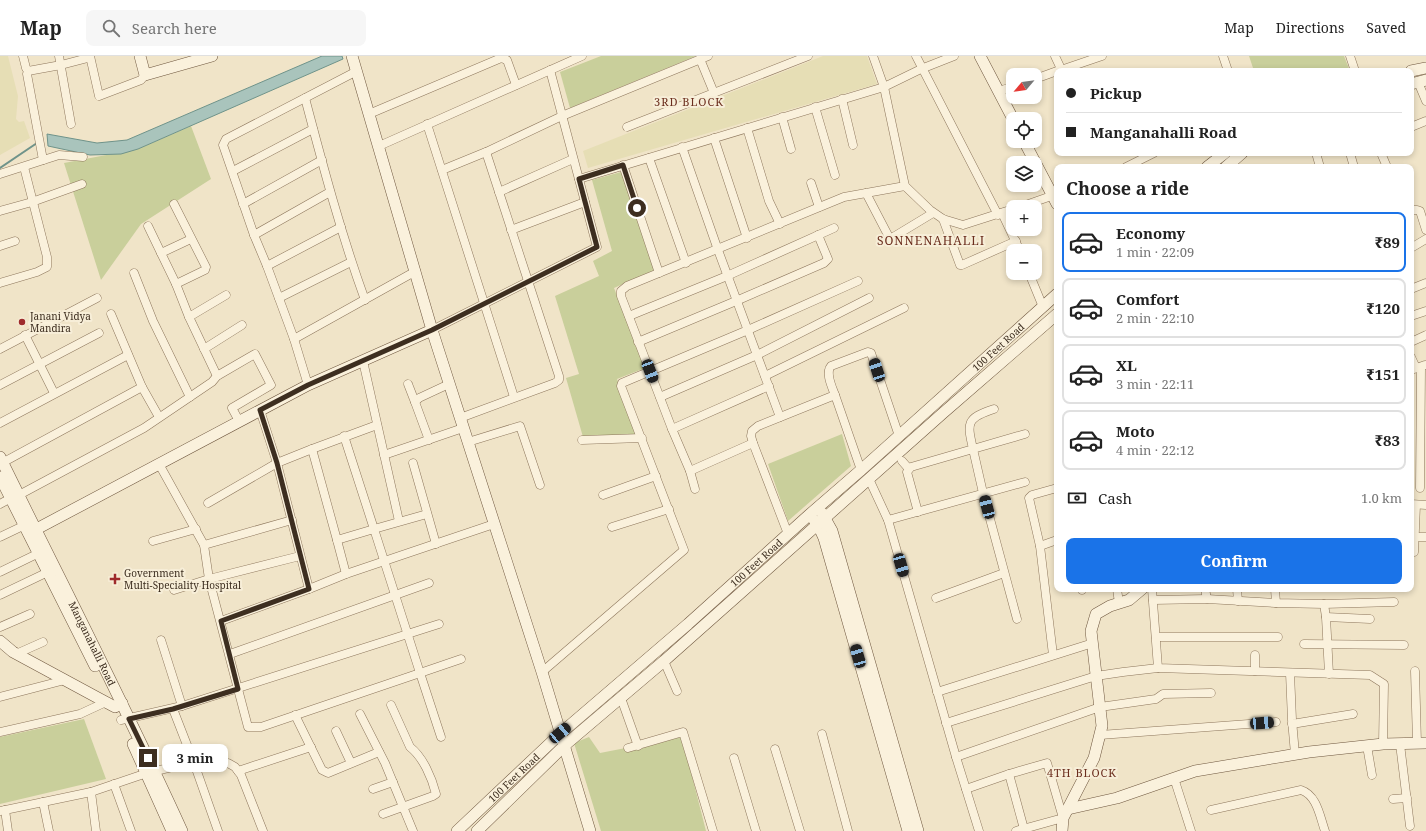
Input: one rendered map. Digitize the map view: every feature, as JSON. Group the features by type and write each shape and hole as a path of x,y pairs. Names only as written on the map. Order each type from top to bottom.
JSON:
{"street":[{"path":"23,56 28,71 27,74 43,160"},
{"path":"59,56 62,65 71,124"},
{"path":"28,71 62,65 88,58 90,56 99,96 141,80 145,75 212,56"},
{"path":"140,56 145,75"},
{"path":"379,146 582,56"},
{"path":"627,127 808,56"},
{"path":"873,56 884,87 905,186 933,213 943,219 963,225 1006,212"},
{"path":"916,56 921,69 1016,242 962,265 960,264 943,219"},
{"path":"579,179 884,87 921,69 954,56"},
{"path":"980,56 1009,112"},
{"path":"988,56 1006,83"},
{"path":"1055,56 1059,68"},
{"path":"1068,68 1102,56"},
{"path":"1223,56 1227,68"},
{"path":"1350,56 1354,68"},
{"path":"369,114 501,58 507,60 516,85"},
{"path":"442,170 486,152 562,116 704,58 714,93"},
{"path":"308,385 294,339 254,235 223,148 223,143 226,139 305,98 354,63 432,330 542,672 590,831"},
{"path":"1414,70 1426,68"},
{"path":"0,537 30,529 159,464 308,385 432,330 597,247 550,70"},
{"path":"1042,77 1054,73"},
{"path":"1418,82 1426,101"},
{"path":"305,98 330,192 364,300"},
{"path":"842,99 853,145"},
{"path":"815,107 835,175"},
{"path":"782,117 791,149"},
{"path":"1414,125 1426,120"},
{"path":"427,124 514,397"},
{"path":"747,128 769,201 780,224"},
{"path":"232,171 313,129"},
{"path":"714,138 747,238"},
{"path":"682,148 736,301 780,417"},
{"path":"1028,148 1054,194"},
{"path":"1034,148 1054,193"},
{"path":"384,455 429,440 514,397 555,383 558,380 559,376 486,152"},
{"path":"0,174 58,155 83,157"},
{"path":"1132,164 1148,156"},
{"path":"1211,164 1221,156"},
{"path":"1229,164 1239,156"},
{"path":"649,158 686,263"},
{"path":"499,192 573,159"},
{"path":"243,204 322,160"},
{"path":"623,165 659,273"},
{"path":"0,283 37,272 47,267 47,257 24,166"},
{"path":"811,183 819,207"},
{"path":"0,211 32,202 82,184"},
{"path":"695,489 690,471 672,429 621,296 622,289 844,197 905,186"},
{"path":"254,235 330,192"},
{"path":"866,193 890,239 933,213"},
{"path":"1042,201 1054,198"},
{"path":"511,230 585,202"},
{"path":"174,204 206,267 205,270 176,284"},
{"path":"1414,210 1420,211 1426,230"},
{"path":"148,226 217,376"},
{"path":"267,266 341,228"},
{"path":"629,316 727,276 834,228"},
{"path":"638,342 825,262 828,259 818,235"},
{"path":"161,253 191,239"},
{"path":"1414,246 1426,239"},
{"path":"0,246 15,241"},
{"path":"279,298 351,262"},
{"path":"294,339 416,271"},
{"path":"134,273 153,321 190,397"},
{"path":"1032,280 1043,307 1054,316"},
{"path":"542,672 684,550 621,385 623,382 748,330 858,281"},
{"path":"1414,288 1426,283"},
{"path":"189,317 226,295"},
{"name":"100 Feet Road","path":"457,831 560,733 688,624 1054,297"},
{"path":"0,348 97,298"},
{"path":"660,397 757,355 869,298"},
{"path":"765,376 904,308"},
{"path":"1414,315 1426,311"},
{"path":"112,314 142,387 160,417"},
{"name":"100 Feet Road","path":"477,831 565,745 664,661 869,479 1054,320"},
{"path":"204,349 242,325"},
{"path":"0,384 99,333"},
{"path":"25,335 54,393"},
{"path":"1414,341 1426,335"},
{"path":"861,470 828,374 828,369 831,366 868,352 871,354 899,436"},
{"path":"0,504 144,428 212,382 217,376 255,354 271,386 232,408 239,421"},
{"path":"0,423 128,355"},
{"path":"363,361 399,521"},
{"path":"1418,367 1420,488"},
{"path":"408,384 429,440"},
{"path":"415,402 419,398 450,384"},
{"path":"672,429 769,386"},
{"path":"1,461 142,387"},
{"path":"788,534 753,443 751,436 752,431 758,426 835,395"},
{"path":"994,409 975,417 971,422 969,430 983,494 1017,619"},
{"path":"260,410 277,463 309,589"},
{"path":"208,503 277,463 344,436 377,425"},
{"path":"468,442 520,426 540,485"},
{"path":"908,469 1025,434"},
{"path":"344,436 441,737"},
{"path":"582,440 642,438"},
{"path":"690,471 753,443"},
{"path":"312,449 346,574"},
{"name":"Manganahalli Road","path":"1,461 30,529 114,704"},
{"path":"902,461 908,469 907,472 918,512"},
{"path":"413,463 436,544"},
{"path":"159,464 204,544 209,579 248,727 262,727 461,659"},
{"path":"603,495 656,476"},
{"name":"Manganahalli Road","path":"0,477 15,496"},
{"path":"869,479 888,520 946,723 979,831"},
{"path":"888,520 1025,482"},
{"path":"1053,655 1040,546 1030,498 1032,494 1054,489"},
{"path":"1414,504 1426,505"},
{"path":"819,507 824,538 908,831"},
{"path":"612,527 669,509"},
{"path":"337,540 427,514"},
{"path":"809,515 822,522 832,531 918,831"},
{"path":"204,544 292,520"},
{"path":"221,621 346,574 494,524"},
{"name":"Manganahalli Road","path":"30,529 48,572 114,704 125,719 182,831"},
{"path":"153,541 196,529"},
{"path":"1414,552 1414,536 1426,537"},
{"path":"1040,546 1054,541"},
{"path":"0,572 39,553"},
{"path":"174,590 209,579 300,556"},
{"path":"0,595 48,572"},
{"path":"936,598 1004,574"},
{"path":"230,654 429,583"},
{"path":"1117,592 1119,603"},
{"path":"1062,831 1065,814 1094,758 1102,726 1091,631 1096,614 1110,606 1129,600 1138,592"},
{"path":"1152,592 1158,668"},
{"path":"1205,592 1206,599"},
{"path":"1237,592 1238,601"},
{"path":"1275,592 1276,603"},
{"path":"1153,600 1206,599 1324,604 1394,602"},
{"path":"1324,604 1329,674"},
{"path":"0,626 30,614"},
{"path":"1326,617 1370,619"},
{"path":"125,719 173,709 439,624"},
{"path":"1156,637 1278,636"},
{"path":"161,640 182,706"},
{"path":"0,641 16,654 114,704"},
{"path":"16,654 43,642"},
{"path":"937,692 1093,643"},
{"path":"1304,644 1404,646"},
{"path":"1255,655 1255,672"},
{"path":"664,661 677,691"},
{"path":"946,723 1096,676 1158,668 1370,675 1384,684 1383,744"},
{"path":"1009,774 1020,830 1196,771 1295,754 1383,744 1421,743 1415,671"},
{"path":"1290,673 1295,754"},
{"path":"0,697 65,680"},
{"path":"956,757 1100,707 1156,699 1163,694 1211,692"},
{"path":"621,698 638,746"},
{"path":"0,732 80,714 114,704"},
{"path":"383,814 436,794 424,762 410,747 391,705"},
{"path":"173,709 218,831"},
{"path":"360,714 393,782 410,830"},
{"path":"1292,724 1353,714"},
{"path":"295,715 322,770 328,773 379,752"},
{"path":"1100,735 1276,722"},
{"path":"336,731 351,763"},
{"path":"628,748 683,732 712,831"},
{"path":"822,734 848,831"},
{"path":"1400,744 1410,826"},
{"path":"1367,746 1372,775"},
{"path":"238,771 311,747"},
{"path":"775,749 800,831"},
{"path":"734,758 756,831"},
{"path":"8,831 2,810 91,792 151,772 202,762 228,763 235,767 241,776 263,831"},
{"path":"966,789 1047,763 1065,814"},
{"name":"Manganahalli Road","path":"151,772 172,831"},
{"path":"1174,778 1191,831"},
{"path":"374,789 393,782"},
{"path":"114,784 131,831"},
{"path":"1211,810 1301,790 1306,791 1313,797 1325,831"},
{"path":"91,792 96,831"},
{"path":"1393,799 1407,798"},
{"path":"43,802 49,831"}],"shaded area":[{"path":"0,56 8,56 18,96 16,119 19,122 24,121 30,138 0,155"},
{"path":"823,56 867,56 877,84 588,168 583,151"}],"green space":[{"path":"601,56 696,56 570,108 560,72"},
{"path":"1249,56 1344,56 1349,68 1253,68"},
{"path":"191,126 211,179 141,224 101,280 64,163 138,149"},
{"path":"621,172 655,270 614,288 645,368 617,379 638,435 583,437 566,378 579,374 555,296 599,276 593,261 612,251 592,180"},
{"path":"842,434 851,466 788,521 768,464"},
{"path":"84,719 106,779 0,804 0,737"},
{"path":"589,737 600,753 682,737 706,831 601,831 574,743"}],"water":[{"path":"322,56 342,56 343,59 138,149 121,154 90,155 48,146 47,134 97,143 127,140"}],"waterway":[{"path":"0,168 37,143"}],"place":[{"name":"Janani Vidya Mandira","path":"22,322"},
{"name":"Government Multi-Speciality Hospital","path":"115,579"}],"district":[{"name":"3RD BLOCK","path":"689,101"},
{"name":"SONNENAHALLI","path":"931,240"},
{"name":"4TH BLOCK","path":"1082,772"}],"route":[{"path":"148,758 129,719 173,709 238,689 221,621 309,589 277,463 260,410 308,385 432,330 597,247 579,179 623,165 637,208"}]}
